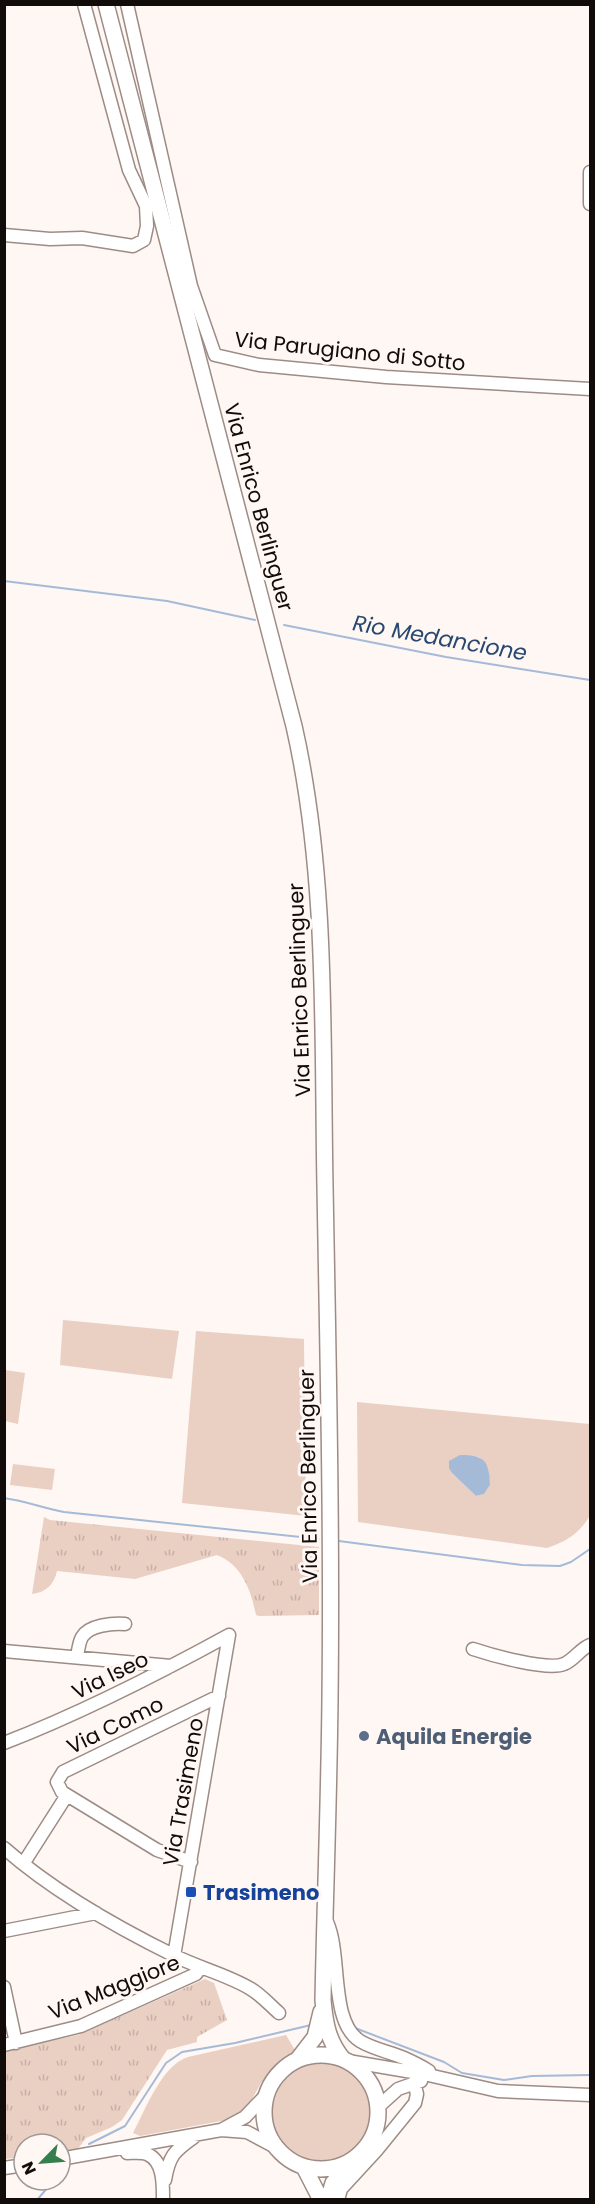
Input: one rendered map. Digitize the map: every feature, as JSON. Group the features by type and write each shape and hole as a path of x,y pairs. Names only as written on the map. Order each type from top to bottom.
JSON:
{"main road":[{"name":"Via Enrico Berlinguer","path":"106,4 302,760 314,847 319,912 330,1508 330,1698 323,2000 327,2031 333,2046 371,2083 378,2107 377,2127 372,2139 333,2183 328,2199"},
{"name":"Via Enrico Berlinguer","path":"267,2094 280,2072 297,2060 315,2037 323,2000"},
{"path":"297,2060 320,2055 345,2060"},
{"path":"267,2094 264,2111 268,2133 277,2148 289,2160 304,2167 328,2169 350,2162"},
{"path":"304,2167 321,2199"}],"street":[{"path":"4,235 50,239 82,238 132,246 144,240 147,226 146,206 129,170 84,4"},
{"name":"Via Parugiano di Sotto","path":"127,4 191,286 215,355 259,365 386,377 591,389"},
{"path":"591,172 591,204"},
{"path":"77,1657 82,1637 87,1632 110,1624 125,1624"},
{"name":"Via Iseo","path":"4,1743 54,1723 172,1666 229,1635"},
{"name":"Via Trasimeno","path":"174,1956 229,1635"},
{"path":"473,1649 496,1656 556,1667 567,1663 585,1647 591,1645"},
{"path":"4,1651 172,1666"},
{"name":"Via Como","path":"67,1795 58,1785 58,1778 63,1772 219,1696"},
{"path":"23,1864 67,1795 157,1850 191,1862"},
{"path":"4,1848 23,1864 96,1913 174,1956 252,1990 279,2013"},
{"path":"4,1931 96,1913"},
{"path":"324,1916 332,1936 342,2013 349,2030 364,2043 405,2058 443,2078"},
{"name":"Via Maggiore","path":"10,2044 81,2026 196,1974 200,1968"},
{"path":"4,1987 10,2044"},
{"path":"345,2060 443,2078 498,2091 591,2095"},
{"path":"378,2107 392,2093 414,2082 443,2078"},
{"path":"338,2199 341,2189 415,2103 417,2094 414,2082"},
{"path":"221,2130 245,2117 267,2094"},
{"path":"72,2157 221,2130 247,2132 277,2148"},
{"path":"163,2185 166,2169 173,2154 197,2134"},
{"path":"105,2152 151,2156 160,2168 163,2199"}],"green space":[{"path":"63,1320 179,1331 172,1379 60,1365"},
{"path":"196,1331 304,1339 306,1516 182,1503"},
{"path":"5,1370 25,1373 18,1424 5,1421"},
{"path":"357,1402 590,1424 589,1517 576,1533 554,1546 547,1548 358,1522","holes":["460,1455 479,1457 488,1468 490,1485 484,1494 476,1496 452,1473"]},
{"path":"13,1464 55,1469 52,1490 10,1485"},
{"path":"44,1517 50,1520 319,1547 319,1615 256,1615 244,1579 233,1565 217,1555 135,1579 57,1571 49,1587 32,1594"},
{"path":"205,1979 214,1983 227,2020 197,2037 197,2042 167,2050 122,2120 86,2138 77,2150 72,2151 72,2132 12,2132 12,2158 5,2159 4,2051 78,2035"},
{"path":"286,2035 296,2052 276,2066 261,2083 246,2110 232,2119 140,2136 133,2133 155,2089 178,2062 188,2057"},
{"path":"322,2063 350,2071 364,2085 372,2113 364,2141 350,2155 322,2163 294,2155 280,2141 272,2113 280,2085 294,2071"}],"water":[{"path":"460,1455 475,1456 487,1465 490,1485 484,1494 476,1496 452,1473 449,1461"}],"waterway":[{"name":"Rio Medancione","path":"4,581 167,601 255,620"},
{"name":"Rio Medancione","path":"284,625 446,657 590,680"},
{"path":"4,1498 64,1512 319,1539"},
{"path":"339,1541 522,1565 560,1566 571,1562 590,1549"},
{"path":"89,2144 125,2126 166,2063 182,2052 235,2043 311,2025"},
{"path":"355,2028 444,2062 462,2073 504,2080 532,2076 590,2075"},
{"path":"37,2200 44,2192"}],"place":[{"name":"Aquila Energie","path":"364,1736"},
{"name":"Trasimeno","path":"191,1892"}]}
